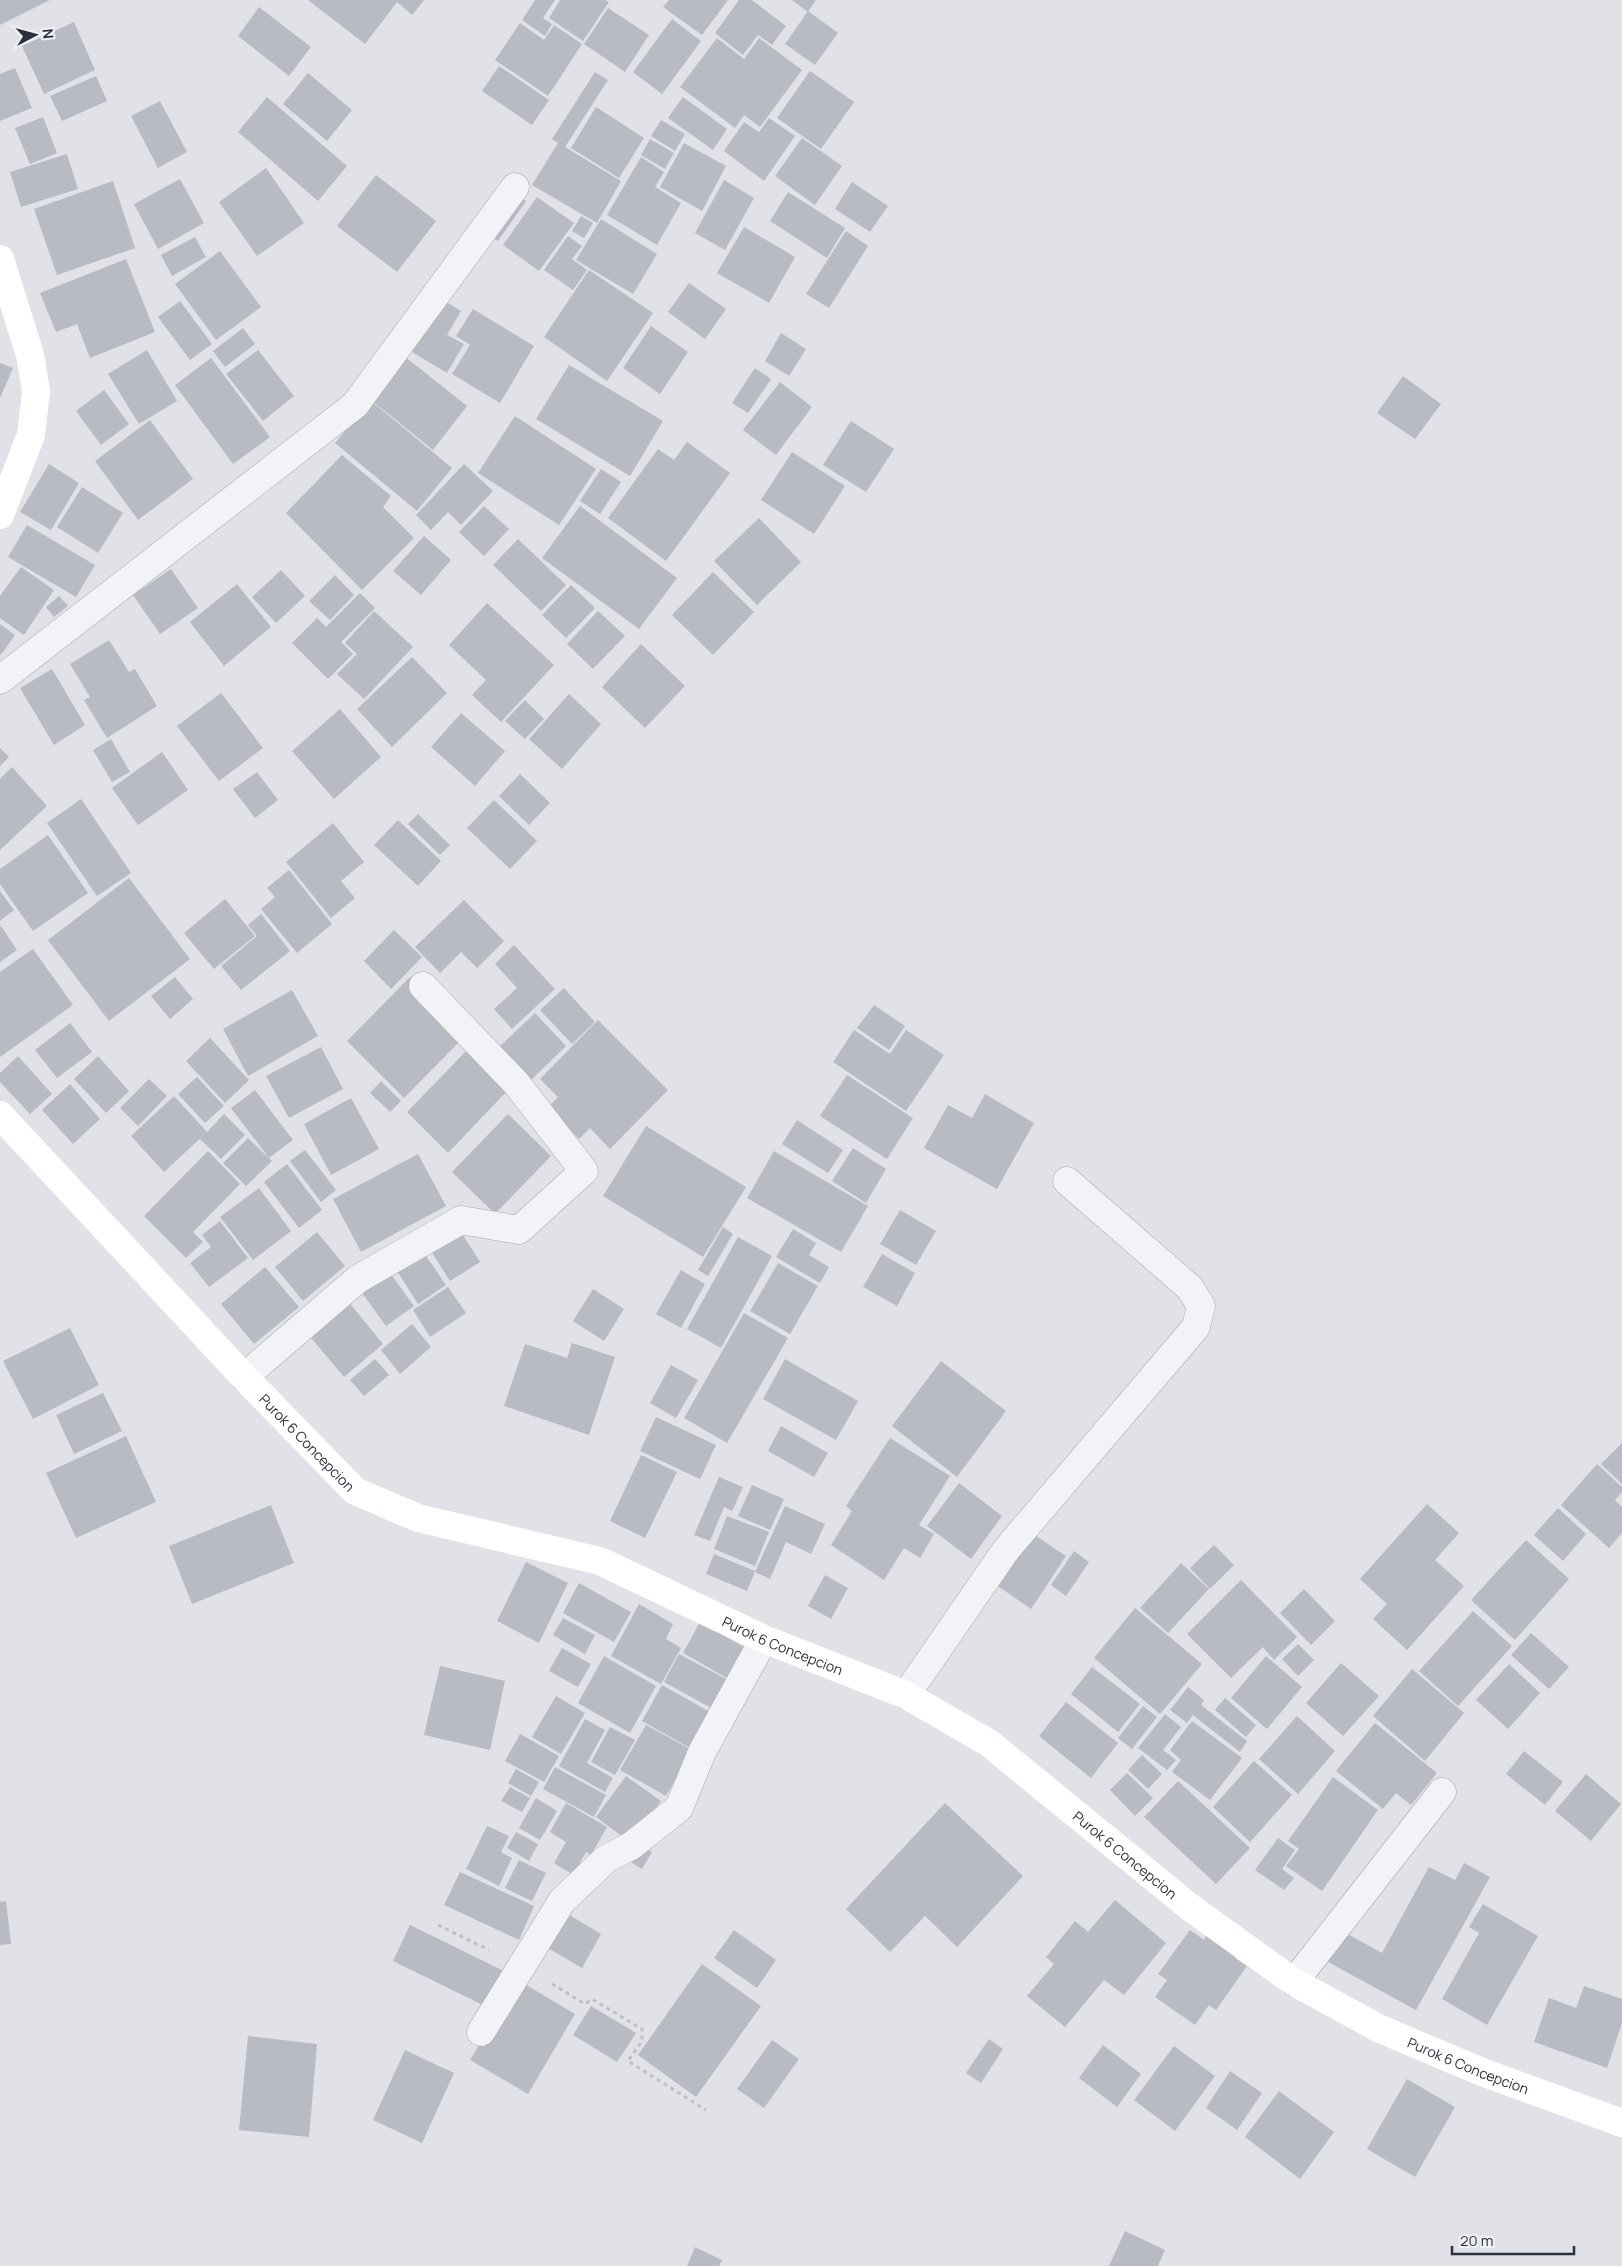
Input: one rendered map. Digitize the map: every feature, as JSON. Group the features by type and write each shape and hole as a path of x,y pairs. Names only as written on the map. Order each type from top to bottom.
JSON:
{"street":[{"path":"0,680 355,405 515,187"},
{"path":"0,259 30,355 36,392 31,435 0,515"},
{"path":"244,1377 358,1279 461,1220 519,1230 584,1171 517,1084 423,986"},
{"name":"Purok 6 Concepcion","path":"0,1115 244,1377 355,1491 418,1518 600,1561 764,1640 906,1695 989,1743 1191,1908 1294,1982 1387,2032 1482,2072 1622,2123"},
{"path":"906,1695 1006,1550 1196,1327 1201,1306 1190,1288 1067,1181"},
{"path":"481,2032 562,1901 606,1859 631,1846 678,1808 702,1752 764,1640"},
{"path":"1294,1982 1442,1792"}],"path":[{"path":"438,1924 521,1966 585,2004 592,1999 642,2030 642,2041 628,2061 706,2110"}],"building":[{"path":"0,0 50,0 0,25"},
{"path":"308,0 424,0 412,15 397,2 365,44"},
{"path":"535,0 555,0 543,18 552,24 545,36 522,20"},
{"path":"560,0 605,0 609,2 583,41 549,18"},
{"path":"669,0 728,0 702,35 663,7"},
{"path":"739,0 752,0 786,26 772,45 758,35 743,55 715,33"},
{"path":"792,0 816,0 808,12"},
{"path":"259,7 311,47 289,76 238,36"},
{"path":"608,8 649,35 625,72 584,44"},
{"path":"808,11 838,33 815,65 785,44"},
{"path":"672,19 701,41 662,94 633,72"},
{"path":"74,22 95,70 44,94 22,46"},
{"path":"520,23 544,40 554,25 582,44 548,96 495,60"},
{"path":"717,38 744,59 759,38 802,70 760,127 744,115 735,128 680,87"},
{"path":"499,66 549,100 532,125 482,91"},
{"path":"15,68 32,108 0,121 0,74"},
{"path":"810,71 854,102 821,149 777,118"},
{"path":"595,72 608,80 565,147 621,181 597,223 532,185 558,143 552,139"},
{"path":"308,73 352,110 327,141 283,104"},
{"path":"96,76 107,101 62,121 50,96"},
{"path":"267,97 347,166 318,201 238,132"},
{"path":"683,97 727,129 713,150 668,118"},
{"path":"160,101 187,152 158,168 131,116"},
{"path":"596,107 644,138 619,178 571,148"},
{"path":"43,117 57,153 30,164 15,128"},
{"path":"769,118 795,136 764,181 724,151 744,122 759,132"},
{"path":"661,120 685,134 675,151 651,136"},
{"path":"802,138 842,166 815,205 775,176"},
{"path":"650,139 674,153 665,169 641,155"},
{"path":"684,143 726,166 702,211 660,187"},
{"path":"67,154 78,189 21,207 10,172"},
{"path":"641,157 664,172 655,187 681,203 657,245 607,215"},
{"path":"266,168 304,223 257,256 219,202"},
{"path":"376,175 436,221 397,272 337,226"},
{"path":"180,179 204,223 158,249 134,204"},
{"path":"724,180 754,198 725,250 695,233"},
{"path":"113,181 135,248 57,275 34,209"},
{"path":"852,182 888,206 870,232 835,209"},
{"path":"788,192 845,228 827,258 770,221"},
{"path":"515,193 526,201 498,241 486,233"},
{"path":"537,197 574,223 539,271 503,245"},
{"path":"581,216 593,223 584,238 572,231"},
{"path":"601,219 657,254 633,294 576,260"},
{"path":"744,227 795,257 769,303 717,273"},
{"path":"846,231 868,246 829,308 806,294"},
{"path":"568,236 582,246 572,259 587,270 573,290 544,270"},
{"path":"195,237 206,257 172,276 161,255"},
{"path":"220,251 261,307 216,340 175,284"},
{"path":"126,259 155,332 90,358 77,324 56,332 40,293"},
{"path":"589,270 653,313 607,381 544,337"},
{"path":"689,283 726,309 705,339 668,312"},
{"path":"438,297 461,311 447,335 464,344 447,373 407,349"},
{"path":"180,301 212,344 190,360 158,317"},
{"path":"473,309 534,346 500,403 452,374 470,345 456,336"},
{"path":"651,326 688,352 660,394 623,368"},
{"path":"243,328 255,344 225,367 213,351"},
{"path":"781,333 806,349 789,376 765,361"},
{"path":"147,350 177,401 139,424 108,374"},
{"path":"258,350 294,396 263,421 226,374"},
{"path":"404,356 467,406 433,450 371,400"},
{"path":"211,358 270,437 233,464 175,385"},
{"path":"0,363 13,368 0,398"},
{"path":"569,365 663,421 630,476 536,419"},
{"path":"755,368 771,379 748,413 732,403"},
{"path":"1403,376 1441,404 1415,439 1377,413"},
{"path":"780,382 812,407 776,455 743,430"},
{"path":"104,390 129,424 101,445 76,411"},
{"path":"370,400 452,468 417,511 335,443"},
{"path":"515,416 596,469 559,525 478,473"},
{"path":"150,420 193,479 138,520 95,461"},
{"path":"851,421 894,449 866,492 823,465"},
{"path":"687,442 730,473 666,561 608,518 658,449 674,460"},
{"path":"792,452 845,486 814,534 761,500"},
{"path":"342,455 391,496 383,507 414,538 362,590 286,513"},
{"path":"49,464 79,483 51,530 20,512"},
{"path":"464,464 493,491 461,525 448,512 431,530 416,515"},
{"path":"601,469 621,482 600,514 580,501"},
{"path":"82,487 123,513 98,553 57,527"},
{"path":"484,506 509,529 484,556 459,532"},
{"path":"580,506 677,578 639,629 542,558"},
{"path":"759,518 801,562 757,605 714,561"},
{"path":"27,525 95,565 76,597 8,557"},
{"path":"424,536 451,560 421,595 393,571"},
{"path":"518,539 566,585 541,611 493,565"},
{"path":"21,567 54,590 24,635 0,618 0,596"},
{"path":"171,569 198,608 160,634 133,595"},
{"path":"281,570 305,596 276,623 252,597"},
{"path":"713,572 754,612 713,655 672,615"},
{"path":"335,575 354,595 330,620 309,601"},
{"path":"237,584 271,627 224,666 190,622"},
{"path":"571,585 595,608 566,638 542,615"},
{"path":"360,593 375,608 341,642 353,654 328,679 292,643 317,618 326,627"},
{"path":"59,596 68,606 54,617 46,607"},
{"path":"487,603 554,665 501,722 472,695 486,680 449,645"},
{"path":"374,611 413,647 364,699 337,674 357,654 345,643"},
{"path":"598,611 625,636 593,669 567,644"},
{"path":"0,624 15,635 1,655 0,654"},
{"path":"109,640 129,672 135,669 157,706 107,738 84,700 90,697 70,664"},
{"path":"641,644 685,686 645,728 602,687"},
{"path":"412,657 447,693 392,747 357,709"},
{"path":"52,669 85,725 54,745 20,688"},
{"path":"221,693 263,748 219,781 177,726"},
{"path":"569,694 601,724 562,769 529,739"},
{"path":"525,700 544,719 525,739 505,721"},
{"path":"340,709 381,757 334,799 292,751"},
{"path":"461,713 505,751 475,786 431,747"},
{"path":"111,739 130,772 112,782 93,750"},
{"path":"0,748 9,757 0,766"},
{"path":"162,752 188,790 138,825 112,788"},
{"path":"12,767 47,806 0,850 0,779"},
{"path":"257,772 278,800 255,818 233,789"},
{"path":"520,774 550,803 529,825 499,796"},
{"path":"81,799 131,873 97,896 47,823"},
{"path":"494,800 537,841 510,869 467,828"},
{"path":"418,814 450,845 440,855 408,824"},
{"path":"398,820 441,861 418,886 374,845"},
{"path":"333,823 364,862 341,881 355,898 331,918 286,862"},
{"path":"48,835 88,893 33,931 0,884 0,869"},
{"path":"289,870 332,924 297,953 261,909 275,897 267,888"},
{"path":"129,878 190,959 109,1021 48,940"},
{"path":"0,891 14,910 0,921"},
{"path":"225,899 255,936 214,969 184,933"},
{"path":"464,900 504,941 477,968 461,952 440,973 415,947"},
{"path":"261,914 290,951 241,990 221,966 257,936 248,925"},
{"path":"0,927 17,950 0,962"},
{"path":"394,930 422,957 391,989 364,961"},
{"path":"514,945 555,989 512,1029 494,1009 517,988 495,964"},
{"path":"33,949 73,1005 0,1057 0,972"},
{"path":"175,977 193,999 170,1019 151,996"},
{"path":"410,977 467,1034 404,1098 347,1041"},
{"path":"564,988 595,1022 572,1044 540,1010"},
{"path":"292,990 318,1036 248,1076 223,1029"},
{"path":"874,1005 905,1026 889,1050 857,1028"},
{"path":"535,1013 566,1046 528,1083 497,1049"},
{"path":"598,1020 668,1090 610,1149 590,1128 579,1139 548,1108 558,1097 540,1079"},
{"path":"70,1023 92,1052 57,1078 35,1050"},
{"path":"854,1030 890,1054 906,1030 944,1055 906,1111 833,1062"},
{"path":"210,1038 249,1080 225,1103 186,1061"},
{"path":"471,1046 512,1086 448,1153 407,1112"},
{"path":"321,1047 343,1089 289,1118 266,1076"},
{"path":"18,1056 52,1094 30,1114 0,1082 0,1073"},
{"path":"98,1056 129,1091 106,1113 74,1079"},
{"path":"847,1075 913,1118 887,1159 820,1116"},
{"path":"197,1077 224,1106 205,1123 178,1094"},
{"path":"149,1079 167,1096 138,1126 120,1108"},
{"path":"381,1081 401,1101 390,1112 370,1093"},
{"path":"70,1084 100,1119 73,1144 42,1110"},
{"path":"255,1090 293,1140 269,1158 231,1108"},
{"path":"985,1094 1034,1123 997,1189 924,1148 948,1105 972,1118"},
{"path":"174,1096 207,1132 224,1114 245,1135 221,1159 200,1139 205,1134 164,1172 131,1136"},
{"path":"351,1098 379,1149 331,1175 304,1124"},
{"path":"508,1114 551,1156 495,1214 452,1172"},
{"path":"797,1120 843,1150 828,1173 782,1144"},
{"path":"646,1126 746,1187 703,1257 603,1196"},
{"path":"248,1138 272,1161 246,1186 223,1163"},
{"path":"853,1148 886,1169 866,1203 832,1181"},
{"path":"305,1150 336,1190 321,1202 290,1161"},
{"path":"208,1151 240,1184 193,1232 203,1242 186,1258 144,1216"},
{"path":"774,1151 868,1206 841,1252 747,1198"},
{"path":"418,1154 446,1206 361,1252 333,1199"},
{"path":"287,1164 322,1210 299,1228 264,1182"},
{"path":"259,1188 291,1231 253,1260 220,1217"},
{"path":"900,1210 936,1231 916,1265 880,1244"},
{"path":"220,1221 248,1258 209,1287 190,1263 211,1247 202,1235"},
{"path":"723,1227 733,1234 708,1276 698,1270"},
{"path":"793,1229 816,1243 809,1255 829,1267 820,1283 776,1257"},
{"path":"317,1232 345,1266 303,1301 275,1267"},
{"path":"461,1232 480,1262 450,1281 431,1251"},
{"path":"738,1237 772,1256 721,1348 687,1329"},
{"path":"424,1253 446,1285 418,1304 397,1271"},
{"path":"882,1254 915,1273 897,1306 863,1287"},
{"path":"778,1263 818,1286 790,1334 750,1311"},
{"path":"385,1266 414,1306 386,1326 357,1286"},
{"path":"265,1267 299,1307 254,1344 221,1304"},
{"path":"681,1270 705,1284 681,1328 656,1314"},
{"path":"448,1287 466,1313 430,1337 413,1310"},
{"path":"593,1289 624,1309 604,1341 573,1321"},
{"path":"347,1300 383,1344 344,1377 307,1333"},
{"path":"744,1313 788,1338 727,1443 684,1418"},
{"path":"412,1324 431,1347 400,1374 381,1350"},
{"path":"70,1328 99,1385 33,1419 3,1361"},
{"path":"572,1343 615,1357 589,1435 504,1406 525,1344 567,1358"},
{"path":"375,1359 389,1375 364,1396 350,1380"},
{"path":"785,1359 858,1401 836,1440 763,1399"},
{"path":"941,1361 1006,1411 957,1477 892,1426"},
{"path":"671,1365 698,1380 676,1418 650,1403"},
{"path":"103,1393 122,1431 74,1454 56,1415"},
{"path":"656,1417 716,1445 700,1479 640,1451"},
{"path":"781,1426 828,1453 814,1477 768,1451"},
{"path":"126,1436 156,1502 76,1538 46,1473"},
{"path":"890,1438 950,1476 919,1525 934,1534 920,1558 904,1548 884,1580 831,1545 852,1511 846,1506"},
{"path":"1622,1443 1622,1484 1601,1464"},
{"path":"641,1455 677,1472 645,1538 610,1521"},
{"path":"1597,1464 1622,1487 1622,1492 1615,1500 1622,1507 1622,1533 1609,1548 1561,1505"},
{"path":"719,1477 743,1487 732,1511 724,1507 710,1541 694,1535"},
{"path":"959,1483 1002,1516 971,1559 927,1526"},
{"path":"752,1485 784,1499 770,1530 738,1516"},
{"path":"1427,1504 1459,1533 1435,1560 1464,1586 1407,1650 1373,1619 1387,1604 1360,1579"},
{"path":"271,1505 294,1563 192,1604 169,1546"},
{"path":"785,1506 825,1524 811,1554 786,1542 770,1579 755,1572"},
{"path":"1558,1508 1586,1534 1563,1561 1534,1535"},
{"path":"727,1516 769,1532 755,1566 714,1549"},
{"path":"1027,1530 1066,1556 1031,1609 992,1582"},
{"path":"1526,1540 1569,1579 1515,1640 1471,1600"},
{"path":"1214,1545 1234,1565 1210,1589 1190,1568"},
{"path":"1074,1551 1089,1562 1066,1596 1051,1585"},
{"path":"714,1554 755,1571 747,1591 706,1574"},
{"path":"526,1562 568,1583 539,1643 497,1621"},
{"path":"1181,1563 1209,1589 1168,1633 1140,1608"},
{"path":"825,1575 848,1588 831,1619 808,1606"},
{"path":"1241,1580 1297,1637 1274,1660 1263,1647 1231,1678 1187,1634"},
{"path":"579,1583 631,1612 614,1642 563,1613"},
{"path":"1304,1589 1335,1621 1311,1645 1280,1613"},
{"path":"639,1604 673,1624 666,1639 681,1648 661,1684 611,1656"},
{"path":"1135,1608 1202,1664 1160,1714 1094,1658"},
{"path":"1473,1611 1512,1646 1458,1706 1419,1671"},
{"path":"563,1618 595,1635 585,1654 553,1635"},
{"path":"700,1622 744,1647 727,1678 683,1653"},
{"path":"1531,1633 1569,1667 1549,1689 1511,1655"},
{"path":"1298,1644 1314,1660 1298,1676 1282,1659"},
{"path":"562,1648 591,1664 578,1687 549,1671"},
{"path":"679,1654 728,1680 713,1709 664,1682"},
{"path":"604,1656 656,1686 630,1733 578,1703"},
{"path":"1266,1656 1302,1687 1267,1729 1231,1698"},
{"path":"1341,1663 1379,1696 1343,1736 1306,1703"},
{"path":"1509,1664 1540,1693 1508,1729 1476,1700"},
{"path":"440,1666 505,1681 490,1750 424,1735"},
{"path":"1092,1667 1140,1704 1118,1732 1071,1694"},
{"path":"1412,1669 1464,1713 1425,1761 1373,1716"},
{"path":"662,1685 710,1712 690,1748 642,1721"},
{"path":"1188,1687 1204,1700 1201,1705 1247,1741 1240,1752 1193,1715 1187,1723 1170,1710"},
{"path":"556,1696 585,1713 561,1754 532,1737"},
{"path":"1225,1698 1256,1725 1246,1737 1215,1710"},
{"path":"1066,1702 1118,1743 1091,1778 1039,1736"},
{"path":"1143,1706 1157,1717 1132,1749 1118,1738"},
{"path":"1165,1714 1181,1727 1163,1750 1176,1760 1167,1770 1138,1748"},
{"path":"1297,1716 1335,1751 1298,1794 1259,1759"},
{"path":"585,1719 605,1730 587,1763 613,1778 605,1792 559,1766"},
{"path":"1192,1721 1242,1758 1210,1800 1172,1772 1181,1760 1170,1750"},
{"path":"1375,1723 1437,1773 1411,1805 1396,1793 1383,1809 1336,1771"},
{"path":"646,1725 692,1750 666,1796 620,1770"},
{"path":"610,1727 635,1740 615,1775 591,1762"},
{"path":"520,1734 559,1756 544,1782 505,1761"},
{"path":"1524,1751 1563,1782 1545,1805 1506,1774"},
{"path":"1142,1755 1162,1774 1148,1789 1128,1770"},
{"path":"1254,1761 1292,1795 1250,1842 1213,1807"},
{"path":"555,1767 606,1795 594,1817 543,1789"},
{"path":"516,1769 539,1782 531,1796 508,1783"},
{"path":"1127,1773 1153,1798 1135,1816 1110,1790"},
{"path":"1586,1774 1621,1804 1591,1841 1555,1811"},
{"path":"626,1776 661,1801 631,1843 596,1817"},
{"path":"1333,1777 1378,1810 1322,1891 1286,1866 1299,1849 1288,1841"},
{"path":"1178,1781 1250,1848 1216,1884 1144,1817"},
{"path":"510,1787 530,1798 522,1812 501,1801"},
{"path":"536,1798 557,1811 540,1840 519,1828"},
{"path":"566,1803 607,1827 591,1855 586,1852 573,1875 554,1863 566,1842 550,1832"},
{"path":"945,1803 1023,1876 957,1947 925,1916 890,1952 846,1909"},
{"path":"487,1826 509,1836 501,1852 512,1858 499,1886 466,1869"},
{"path":"516,1832 538,1844 529,1861 507,1848"},
{"path":"1278,1838 1295,1850 1282,1869 1294,1878 1284,1890 1255,1870"},
{"path":"636,1842 652,1852 642,1869 626,1859"},
{"path":"519,1860 546,1873 532,1901 505,1888"},
{"path":"1464,1863 1490,1877 1416,2010 1328,1962 1344,1932 1382,1953 1429,1867 1455,1880"},
{"path":"460,1872 534,1906 519,1940 444,1905"},
{"path":"1115,1900 1166,1943 1124,1995 1104,1980 1065,2027 1027,1996 1054,1964 1046,1957 1075,1921 1088,1932"},
{"path":"6,1901 11,1944 0,1945 0,1902"},
{"path":"1483,1904 1538,1936 1487,2025 1442,1999 1479,1933 1469,1927"},
{"path":"566,1913 601,1934 582,1968 546,1947"},
{"path":"410,1925 506,1972 489,2008 393,1961"},
{"path":"734,1930 776,1960 757,1988 714,1958"},
{"path":"1190,1930 1204,1940 1209,1931 1239,1953 1235,1958 1247,1966 1216,2010 1209,2005 1195,2025 1155,1997 1167,1980 1158,1974"},
{"path":"702,1964 761,2006 696,2097 638,2055"},
{"path":"518,1980 575,2014 528,2094 470,2060"},
{"path":"1584,1986 1622,1999 1622,2023 1607,2068 1534,2042 1549,1998 1576,2008"},
{"path":"591,2006 636,2033 617,2062 573,2035"},
{"path":"248,2036 317,2044 309,2137 239,2130"},
{"path":"989,2039 1003,2049 981,2083 966,2073"},
{"path":"772,2040 799,2059 764,2108 737,2089"},
{"path":"1103,2045 1141,2074 1117,2107 1079,2078"},
{"path":"1174,2046 1215,2076 1175,2131 1134,2100"},
{"path":"405,2050 454,2073 422,2143 373,2120"},
{"path":"1230,2071 1262,2093 1237,2130 1206,2108"},
{"path":"1407,2079 1455,2107 1415,2177 1367,2149"},
{"path":"1279,2091 1334,2132 1300,2179 1245,2137"},
{"path":"1125,2231 1165,2250 1158,2266 1109,2266"},
{"path":"695,2247 722,2260 719,2266 687,2266"}]}
